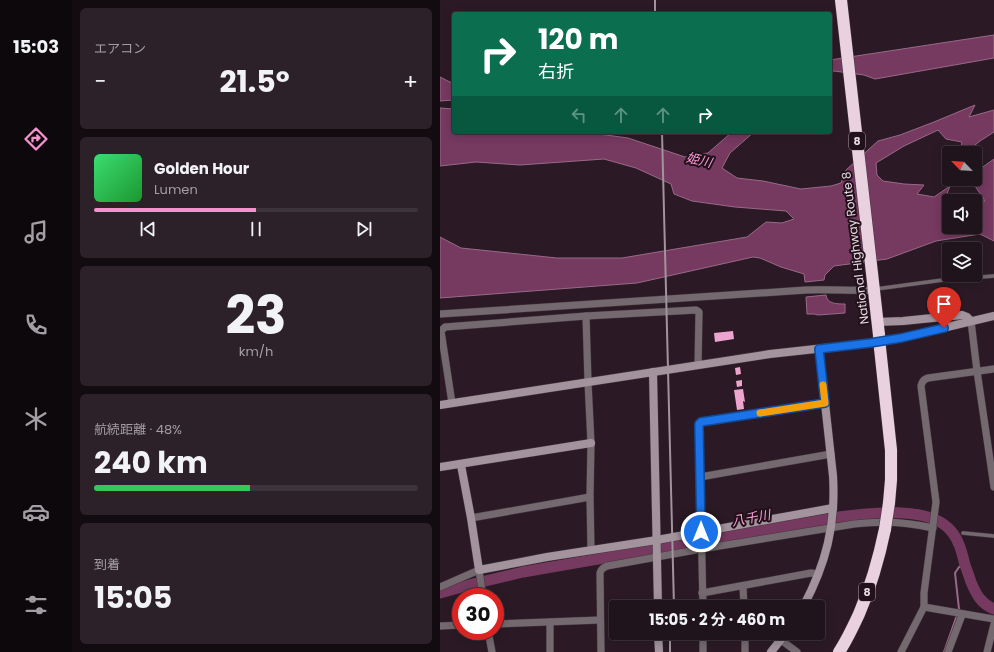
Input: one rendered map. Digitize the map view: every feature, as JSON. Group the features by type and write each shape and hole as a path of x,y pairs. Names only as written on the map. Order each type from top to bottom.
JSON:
{"highway":[{"name":"National Highway Route 8","path":"839,652 853,626 870,588 881,550 889,503 891,480 891,450 841,0"}],"street":[{"path":"440,314 806,290 874,290"},
{"path":"452,403 441,331 445,327 586,316 696,310 699,312 698,365"},
{"path":"877,318 902,321 962,315 971,321 994,487"},
{"path":"586,316 591,444 591,550"},
{"path":"440,404 770,354 870,343 994,316"},
{"path":"806,600 818,574 832,527 834,492 819,349"},
{"path":"901,652 924,607 924,593 935,512 936,495 921,386 925,378 994,369"},
{"path":"653,372 658,600"},
{"path":"703,600 699,424 701,422 825,403"},
{"path":"440,467 591,444"},
{"path":"700,477 831,454"},
{"path":"461,464 482,588"},
{"path":"471,518 590,498"},
{"path":"440,587 480,574 547,557 657,540 833,508"},
{"path":"601,652 601,570 607,566 862,523 903,523 933,528"},
{"path":"702,592 818,574"},
{"path":"743,586 744,600"},
{"path":"924,607 994,619"},
{"path":"948,652 962,614"},
{"path":"504,624 600,620"},
{"path":"550,622 550,652"},
{"path":"987,652 994,624"},
{"path":"440,626 452,625"},
{"path":"490,640 492,652"},
{"path":"658,640 659,652"},
{"path":"703,640 703,652"},
{"path":"745,640 745,652"},
{"path":"771,652 781,640 797,652"}],"lane":[{"path":"874,290 943,280 994,276"},
{"path":"963,533 994,536"}],"water":[{"path":"994,35 994,58 875,79 864,75 832,72 832,60"},
{"path":"440,77 452,82 452,100 440,101"},
{"name":"姫川","path":"975,105 969,117 994,110 994,132 974,146 961,146 962,142 946,139 938,130 904,146 876,163 877,175 883,181 924,185 917,194 934,197 950,186 947,194 942,194 942,234 980,234 936,241 887,259 834,266 825,275 824,280 805,282 804,274 781,267 760,258 753,257 637,283 440,298 440,237 461,248 557,258 622,258 747,237 766,222 782,223 794,219 786,211 735,207 692,201 674,194 671,184 636,168 604,159 520,165 476,162 440,166 440,108 452,109 452,134 599,134 628,138 685,157 708,153 730,134 752,134 730,153 722,168 737,178 763,181 801,189 831,186 841,183 846,170 878,141 900,135"},
{"path":"994,159 994,241 980,234 982,234 982,201 985,201 982,194 980,194 975,186 982,186 982,168"},
{"path":"826,295 830,302 845,304 845,313 818,315 807,314 806,297"}],"building":[{"path":"733,331 734,339 715,342 714,333"},
{"path":"740,367 741,374 736,375 735,368"},
{"path":"742,380 742,386 737,387 736,381"},
{"path":"743,389 745,402 743,401 744,409 737,410 734,390"}],"waterway":[{"name":"八千川","path":"440,593 523,572 839,517 898,513 929,517 941,523 951,531 958,543 975,591 982,601 994,609"},
{"path":"959,611 955,573 959,567 965,565"},
{"path":"944,652 957,615"}],"railway":[{"path":"655,0 655,12"},
{"path":"662,134 674,600"},
{"path":"670,640 670,652"}],"slow traffic":[{"path":"760,413 825,403 823,385"}],"route":[{"path":"701,532 699,427 701,422 825,403 819,349 901,338 944,328"}]}
